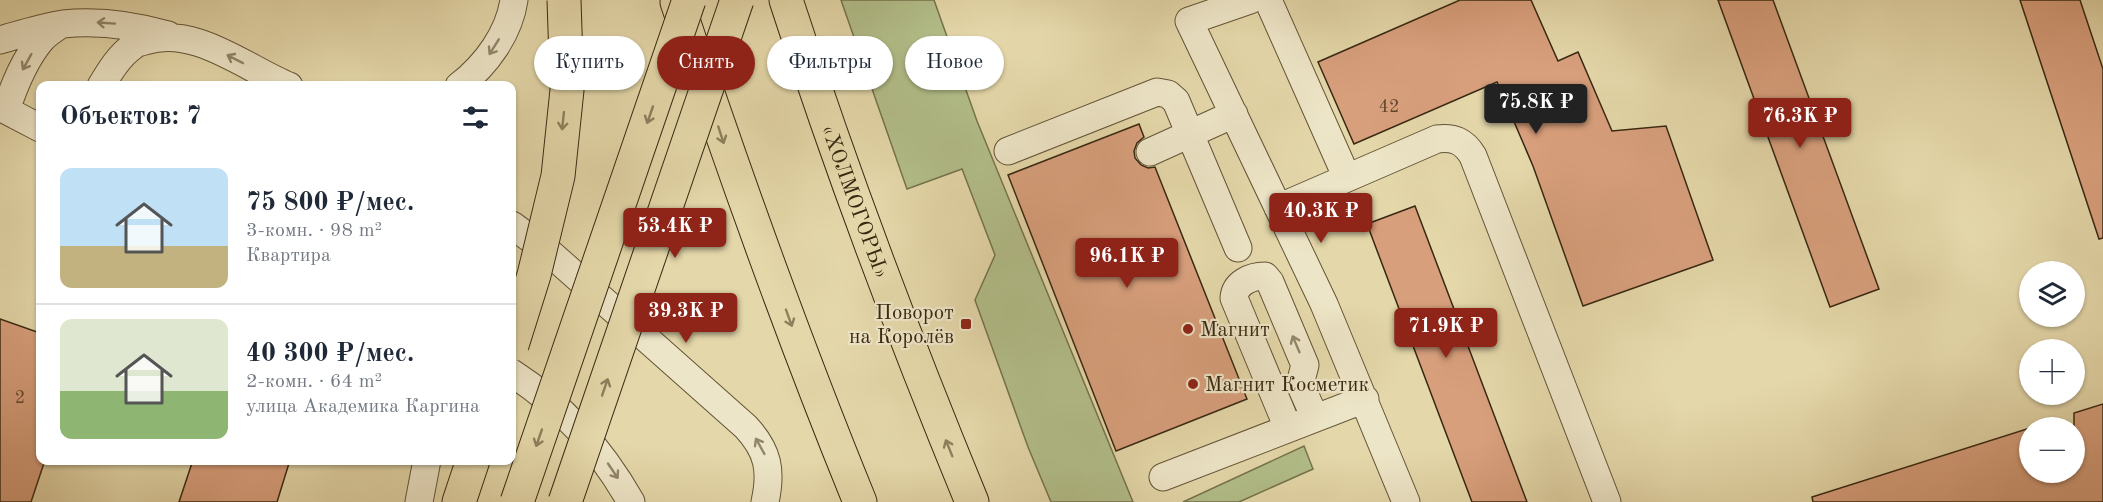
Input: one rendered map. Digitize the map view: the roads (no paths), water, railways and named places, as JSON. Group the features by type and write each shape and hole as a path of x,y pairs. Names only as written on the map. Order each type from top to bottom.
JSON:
{"main road":[{"path":"516,332 534,275 558,176 567,90 564,0"},
{"path":"677,0 725,146 830,429 860,502"},
{"path":"517,502 689,0"},
{"path":"565,502 737,0"},
{"name":"«ХОЛМОГОРЫ»","path":"786,0 822,112 926,392 972,502"},
{"path":"459,502 471,465"}],"street":[{"path":"465,81 490,54 504,32 514,0"},
{"path":"1250,0 1185,10 1324,303 1406,502"},
{"path":"1268,0 1347,178"},
{"path":"0,40 61,24 99,22 135,25 216,49 278,81"},
{"path":"36,126 3,109 42,38 61,24"},
{"path":"104,81 113,65 134,44 159,36 184,39"},
{"path":"1008,151 1157,92 1168,94 1176,101 1238,248"},
{"path":"1150,152 1234,114"},
{"path":"1278,208 1437,139 1448,137 1458,140 1467,147 1473,156 1607,502"},
{"path":"516,228 567,268 746,427 759,442 767,461 769,480 765,502"},
{"path":"1288,428 1234,298 1234,290 1238,285 1258,276 1265,276 1270,282 1305,365 1300,384 1315,418"},
{"path":"516,376 555,405 579,427 600,452 631,502"},
{"path":"1163,477 1365,399"},
{"path":"418,502 426,465"}],"place":[{"name":"Поворот на Королёв","path":"966,324"},
{"name":"Магнит","path":"1188,329"},
{"name":"Магнит Косметик","path":"1193,384"}]}
